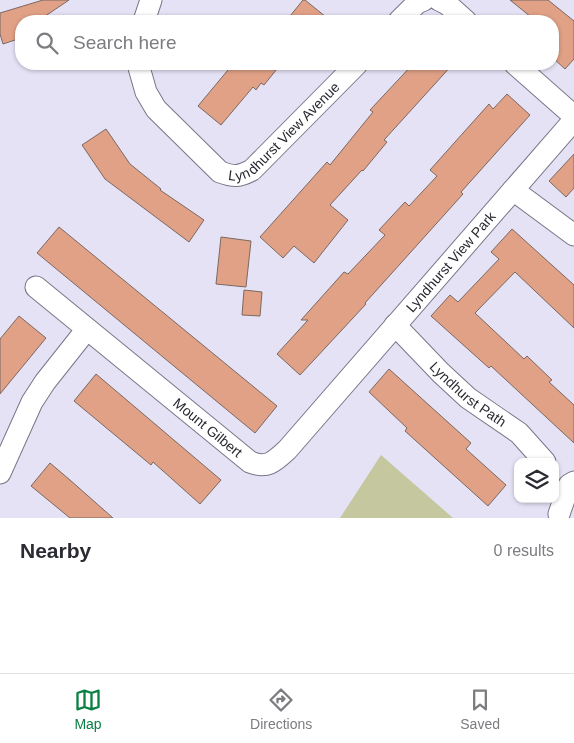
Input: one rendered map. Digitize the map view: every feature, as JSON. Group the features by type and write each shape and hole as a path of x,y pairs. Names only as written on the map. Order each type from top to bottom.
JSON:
{"street":[{"path":"146,15 151,0"},
{"path":"405,15 417,3 424,0"},
{"path":"439,0 447,4 459,15"},
{"name":"Lyndhurst View Avenue","path":"140,70 146,92 156,109 220,172 232,176 243,175 252,170 351,70"},
{"path":"522,70 574,116"},
{"name":"Lyndhurst View Park","path":"326,404 574,120"},
{"path":"513,190 574,235"},
{"name":"Mount Gilbert","path":"36,287 250,462 259,466 269,464 278,459 326,404"},
{"name":"Lyndhurst Path","path":"395,325 468,398 518,433 541,458"},
{"path":"0,473 32,402 45,382 87,329"},
{"path":"559,514 566,480"}],"green space":[{"path":"381,455 453,518 340,518"}],"building":[{"path":"43,0 69,0 47,15 15,15 15,40 3,44 0,34 0,13"},
{"path":"305,0 324,15 291,15"},
{"path":"510,0 548,0 574,21 574,59 565,69 559,64 559,15 529,15"},
{"path":"228,70 276,70 264,85 261,83 256,90 253,87 221,125 198,106"},
{"path":"407,70 448,70 384,140 387,142 363,171 330,205 348,220 314,263 294,246 283,258 260,237 327,162 330,165 373,112 370,110"},
{"path":"507,94 530,115 461,192 463,194 366,304 300,375 277,354 308,320 301,320 344,272 348,274 385,235 379,230 405,202 409,206 437,176 430,170 489,104 493,109"},
{"path":"106,129 130,164 160,190 204,220 189,242 105,179 82,145"},
{"path":"574,154 574,188 566,197 549,181"},
{"path":"59,227 277,406 255,433 37,253"},
{"path":"512,229 574,285 574,328 515,272 475,313 524,359 527,356 552,380 549,382 574,405 574,443 491,366 489,368 431,316 450,295 458,302 499,259 491,252"},
{"path":"221,237 251,241 246,287 216,284"},
{"path":"244,290 262,292 260,316 242,315"},
{"path":"19,316 46,338 0,394 0,339"},
{"path":"389,369 471,443 466,449 506,485 488,506 405,431 407,428 369,392"},
{"path":"96,374 221,480 200,504 153,462 151,465 74,401"},
{"path":"50,463 113,518 70,518 31,486"}]}
